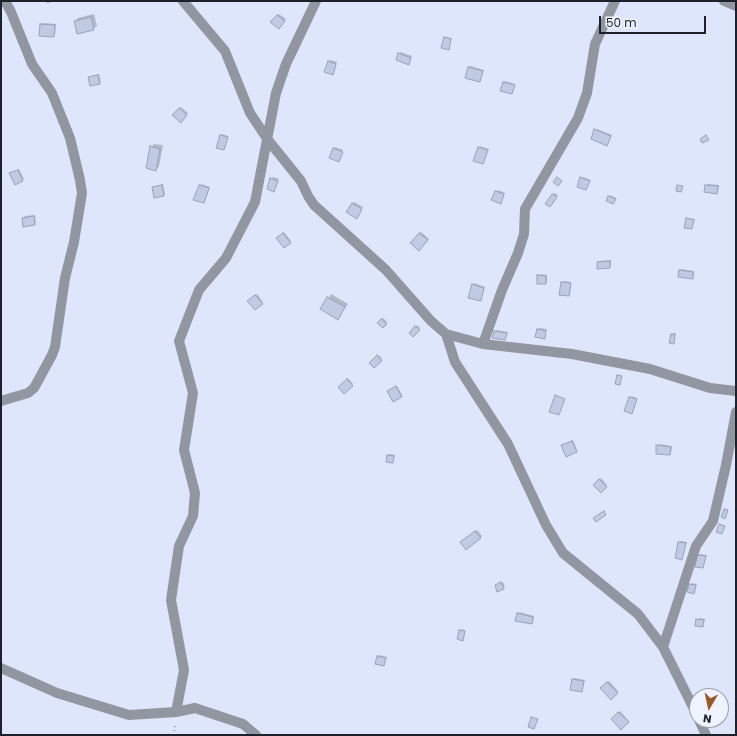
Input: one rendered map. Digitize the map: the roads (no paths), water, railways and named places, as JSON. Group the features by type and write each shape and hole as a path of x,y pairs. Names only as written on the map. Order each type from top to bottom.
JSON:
{"street":[{"path":"1,401 28,393 34,388 54,351 65,278 74,242 82,193 68,131 52,93 32,64 5,1"},
{"path":"183,1 225,51 250,113 268,140 301,181 308,196 314,204 386,270 431,321 446,334 483,344 572,354 650,369 710,388 736,391"},
{"path":"176,712 184,670 171,600 179,546 193,516 195,493 184,450 193,393 179,341 199,290 226,258 255,202 276,93 286,64 316,1"},
{"path":"483,344 524,234 525,210 578,118 587,93 595,44 615,1"},
{"path":"725,1 736,6"},
{"path":"446,334 455,362 508,444 546,525 563,553 638,614 663,647 689,699"},
{"path":"663,647 696,546 713,521 736,412"},
{"path":"1,668 57,693 128,715 176,712 195,708 243,724 256,735"}]}
